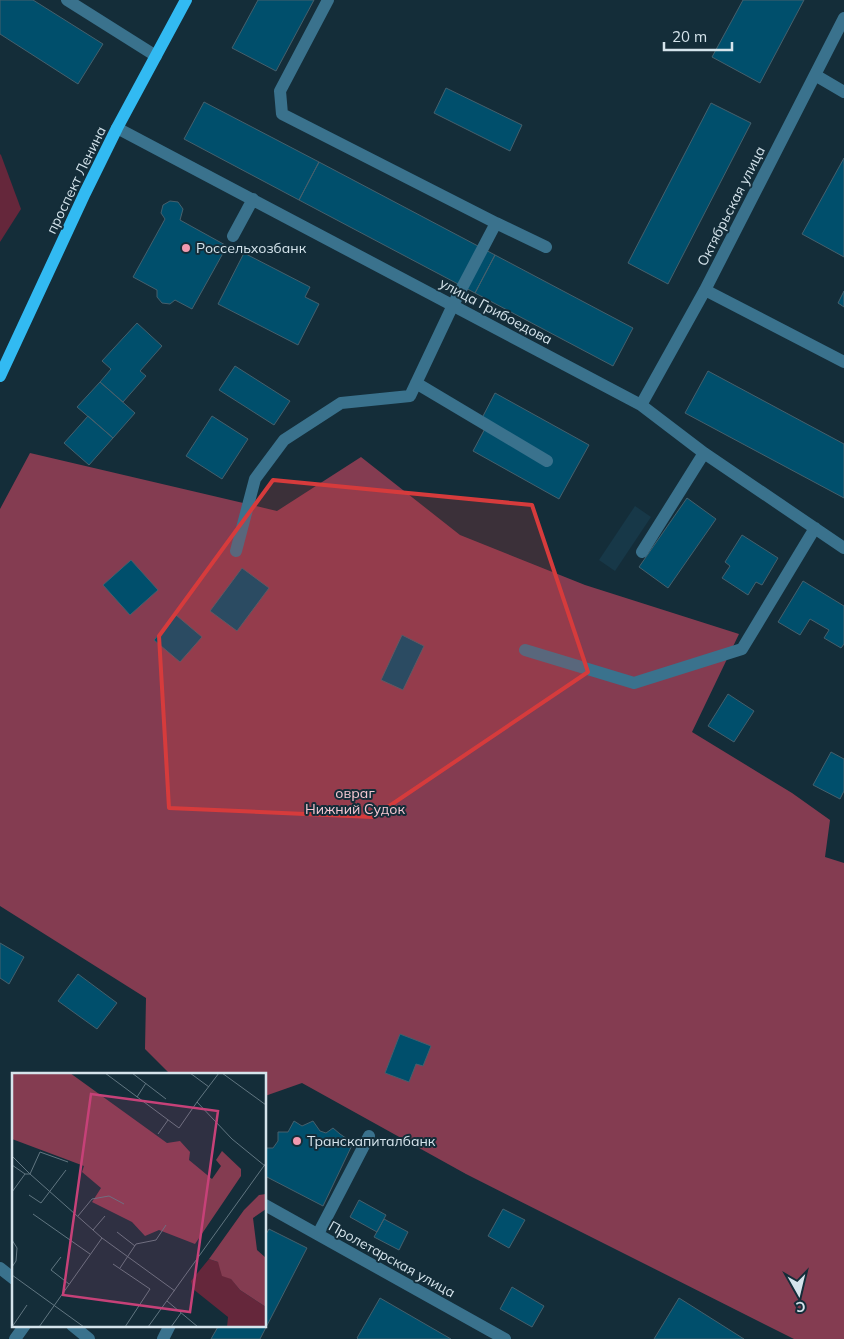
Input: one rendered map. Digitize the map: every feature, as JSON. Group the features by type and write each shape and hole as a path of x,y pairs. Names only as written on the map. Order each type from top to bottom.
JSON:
{"main road":[{"name":"проспект Ленина","path":"0,376 117,128 186,0"}],"street":[{"path":"68,0 156,56"},
{"path":"328,0 280,91 282,114 546,247"},
{"name":"Октябрьская улица","path":"641,405 705,290 844,18"},
{"path":"815,75 844,92"},
{"name":"улица Грибоедова","path":"117,128 641,405 704,453 844,548"},
{"path":"232,236 253,199"},
{"path":"236,551 255,480 284,440 341,403 410,396 452,304 496,223"},
{"path":"705,290 844,362"},
{"path":"416,383 547,461"},
{"path":"642,552 704,453"},
{"path":"525,650 634,683 742,649 815,528"},
{"path":"318,1234 369,1136"},
{"name":"Пролетарская улица","path":"266,1206 505,1339"},
{"path":"0,1268 12,1277"},
{"path":"15,1339 24,1326"},
{"path":"73,1326 89,1339"},
{"path":"163,1339 170,1326"}],"highlighted area":[{"path":"273,480 532,505 588,672 373,817 169,808 159,636"}],"shaded area":[{"path":"0,154 21,209 0,242"},
{"path":"635,506 651,517 615,571 599,560"}],"green space":[{"name":"овраг Нижний Судок","path":"30,453 277,511 361,457 460,535 585,585 739,634 692,732 792,793 830,820 825,857 844,863 844,1339 794,1339 466,1174 302,1083 266,1096 266,1073 169,1073 145,1049 146,998 0,906 0,509"}],"building":[{"path":"0,0 33,0 103,44 78,84 0,34"},
{"path":"258,0 314,0 276,71 232,48"},
{"path":"743,0 804,0 760,83 712,57"},
{"path":"446,88 522,125 510,151 434,113"},
{"path":"204,102 319,162 299,200 184,139"},
{"path":"711,103 751,123 668,284 628,263"},
{"path":"844,158 844,257 802,234"},
{"path":"319,162 495,255 475,293 299,200"},
{"path":"170,201 178,202 183,209 180,220 227,246 192,309 175,300 170,304 162,303 157,297 157,290 133,277 165,219 161,213 163,205"},
{"path":"244,253 310,287 305,297 319,304 298,345 218,304"},
{"path":"495,255 633,328 613,366 475,293"},
{"path":"844,291 844,307 838,303"},
{"path":"137,323 162,346 140,371 146,376 123,402 100,382 111,369 102,361"},
{"path":"235,366 290,401 274,425 219,390"},
{"path":"708,371 844,444 844,498 685,413"},
{"path":"100,382 135,413 113,438 77,407"},
{"path":"495,393 589,445 559,499 473,451 489,421 482,418"},
{"path":"88,416 113,438 89,465 64,443"},
{"path":"212,416 248,439 222,479 186,456"},
{"path":"687,498 716,519 668,588 639,567"},
{"path":"742,535 778,558 762,585 756,582 748,595 722,578 730,566 725,562"},
{"path":"131,560 158,590 130,615 103,585"},
{"path":"242,568 269,588 237,631 210,611"},
{"path":"803,581 844,606 844,644 841,648 824,638 829,630 810,619 800,635 778,622"},
{"path":"176,615 202,637 180,662 154,640"},
{"path":"402,635 424,646 403,690 381,680"},
{"path":"728,694 754,711 734,742 708,726"},
{"path":"831,752 844,759 844,791 840,799 813,785"},
{"path":"0,943 24,957 9,984 0,978"},
{"path":"78,974 117,1003 97,1029 58,1001"},
{"path":"400,1034 431,1046 423,1066 416,1064 409,1082 385,1073"},
{"path":"294,1121 302,1126 313,1121 320,1131 326,1133 333,1128 353,1143 323,1206 266,1177 266,1148 273,1148 278,1141 278,1132 288,1132"},
{"path":"359,1200 386,1215 377,1232 350,1217"},
{"path":"503,1209 525,1220 509,1248 488,1236"},
{"path":"384,1219 408,1232 399,1250 374,1237"},
{"path":"269,1229 307,1248 260,1339 211,1339 218,1326 266,1326 266,1234"},
{"path":"512,1287 544,1306 532,1327 500,1309"},
{"path":"380,1298 451,1339 358,1339"},
{"path":"679,1298 744,1339 654,1339"}],"place":[{"name":"Россельхозбанк","path":"186,248"},
{"name":"Транскапиталбанк","path":"297,1141"}]}
